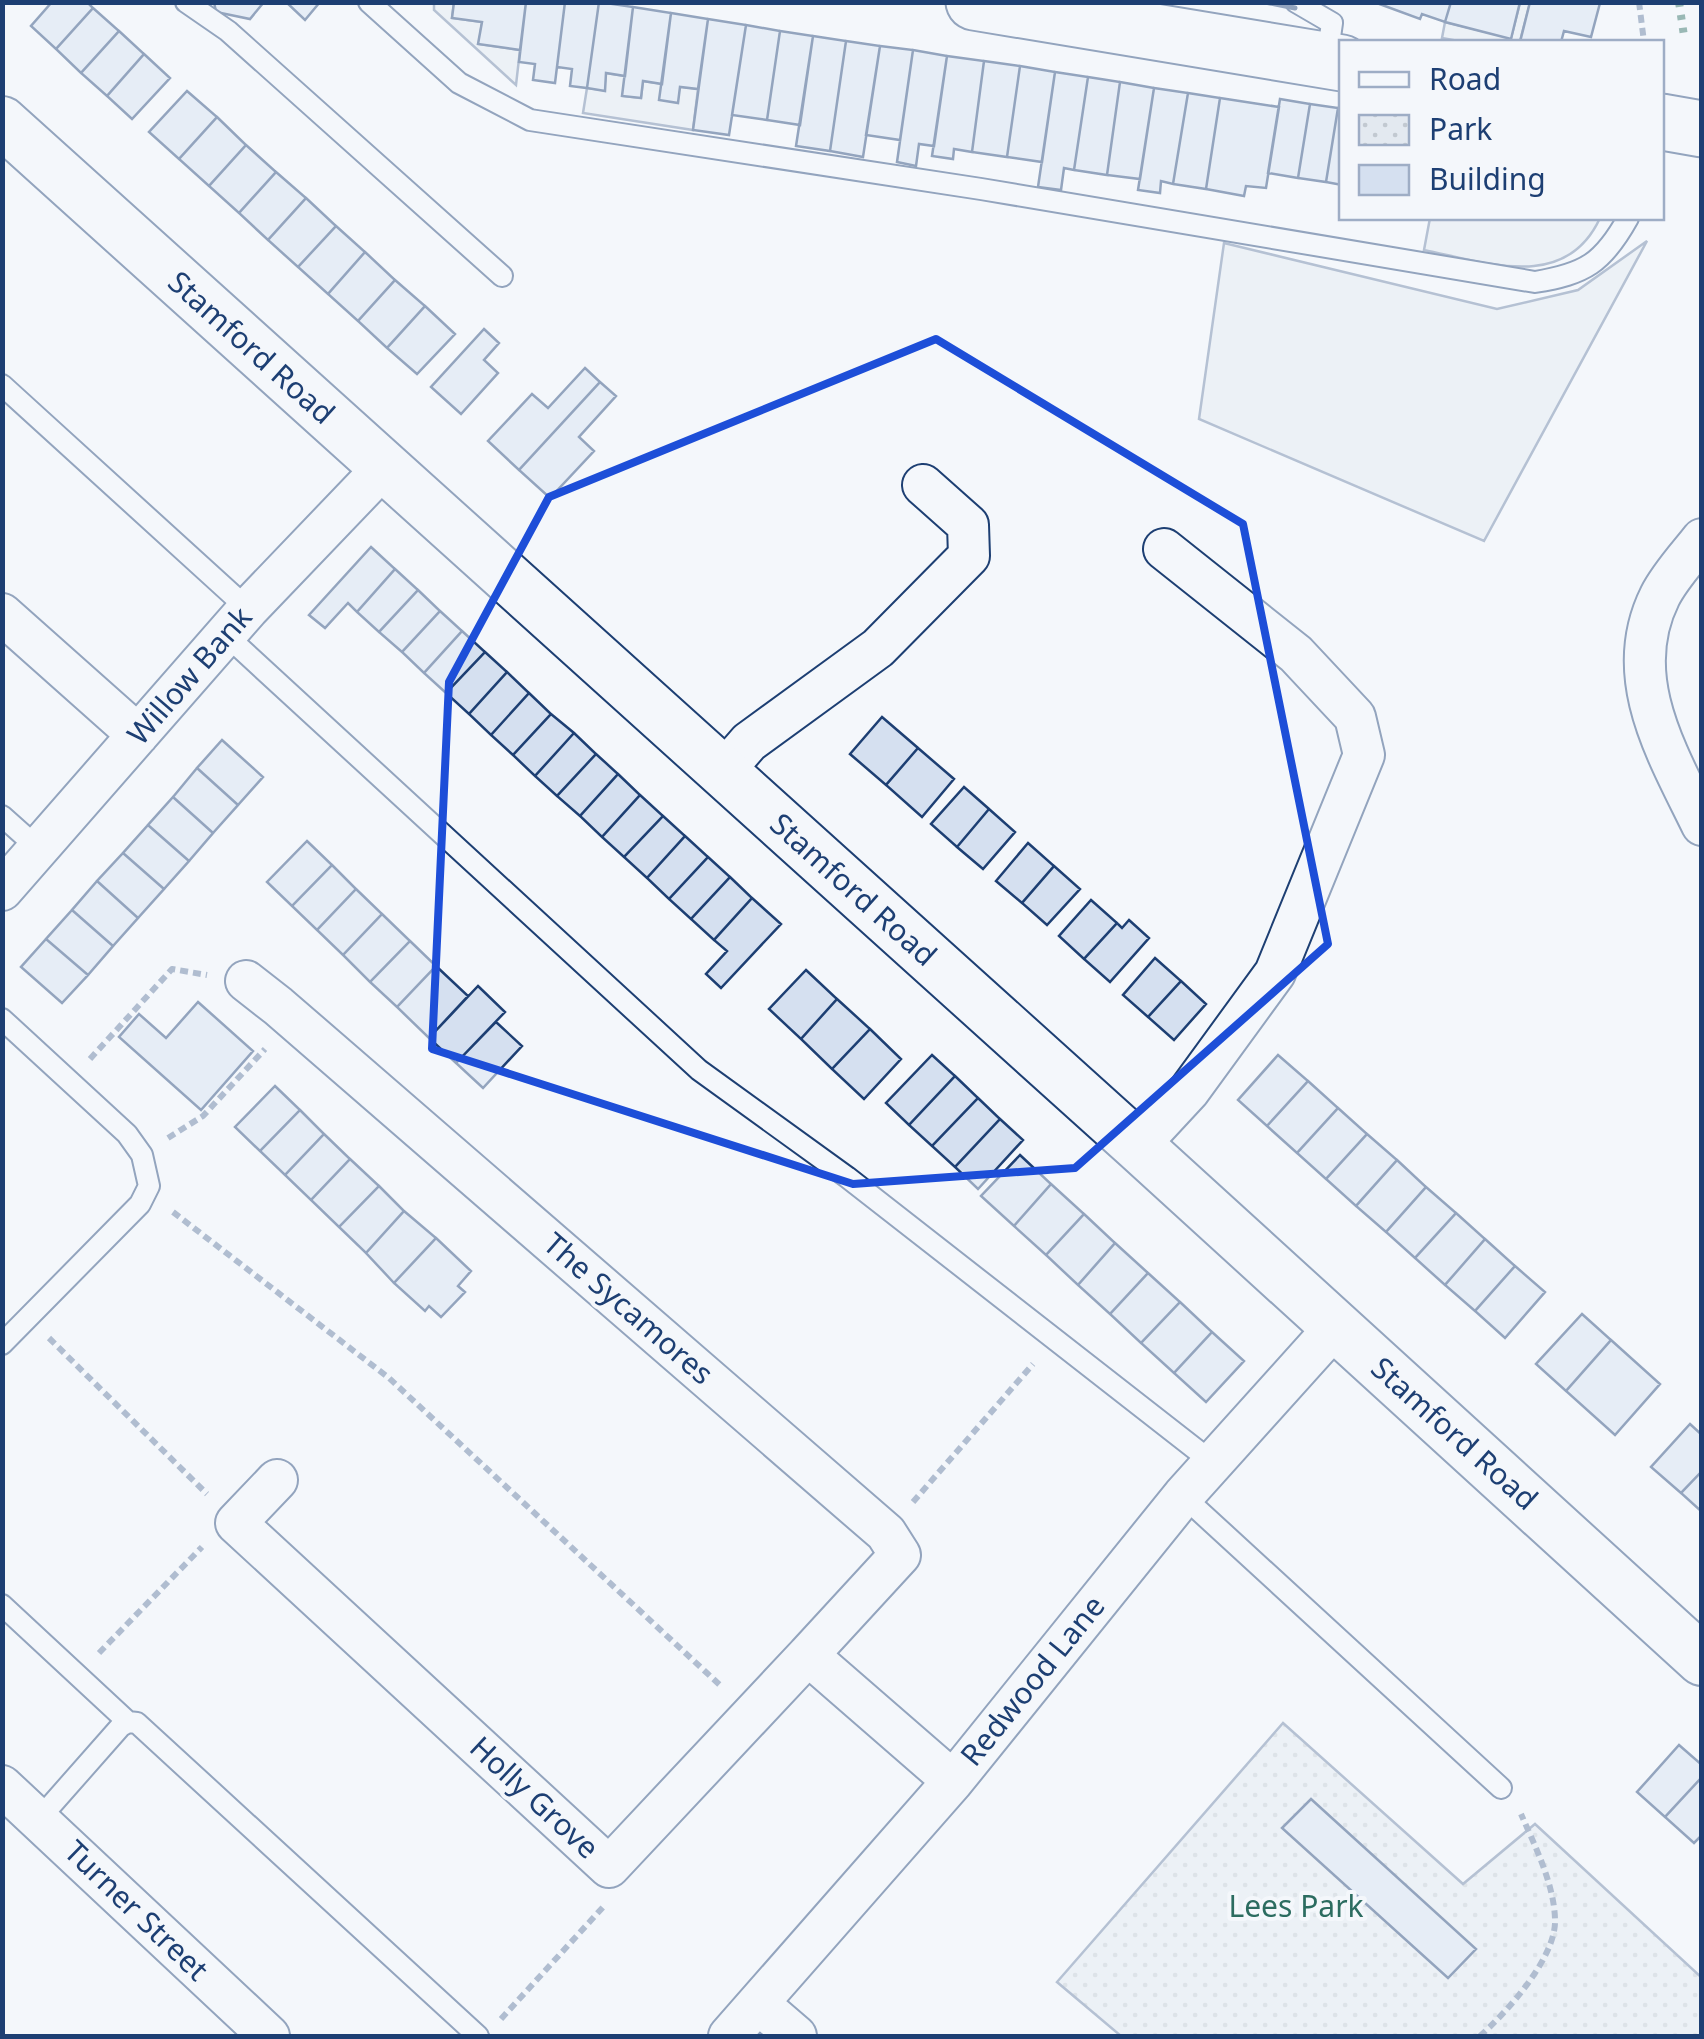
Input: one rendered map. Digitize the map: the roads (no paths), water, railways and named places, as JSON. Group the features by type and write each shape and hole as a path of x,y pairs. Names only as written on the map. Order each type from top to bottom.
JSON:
{"main road":[{"path":"974,2 1334,61"},
{"path":"1664,122 1702,129"}],"street":[{"name":"Stamford Road","path":"2,122 1702,1660"},
{"name":"Willow Bank","path":"2,890 238,622 383,468"},
{"path":"722,773 749,742 878,648 968,556 968,525 923,486"},
{"path":"1702,538 1660,595 1644,641 1645,692 1663,744 1702,825"},
{"path":"1138,1146 1189,1091 1275,973 1364,756 1355,717 1296,654 1164,549"},
{"path":"2,614 138,735"},
{"name":"The Sycamores","path":"246,982 886,1533 900,1556 808,1655"},
{"name":"Redwood Lane","path":"729,2036 953,1781 1212,1462 1336,1326"},
{"name":"Holly Grove","path":"276,1480 234,1520 609,1867 808,1655"},
{"path":"808,1655 953,1781"},
{"name":"Turner Street","path":"2,1786 268,2036"},
{"path":"760,2004 796,2036"}],"lane":[{"path":"186,2 228,31 502,276"},
{"path":"369,2 459,83 530,120 1000,192 1535,282 1573,276 1612,248 1627,220"},
{"path":"1296,2 1332,24 1334,61"},
{"path":"2,385 238,622 699,1070 846,1176 1212,1462"},
{"path":"2,816 38,848"},
{"path":"2,1019 126,1134 142,1155 148,1174 146,1195 2,1344"},
{"path":"1183,1496 1502,1788"},
{"path":"2,1605 478,2036"},
{"path":"40,1819 128,1722"}],"park label":[{"name":"Lees Park","path":"1296,1907"}]}
